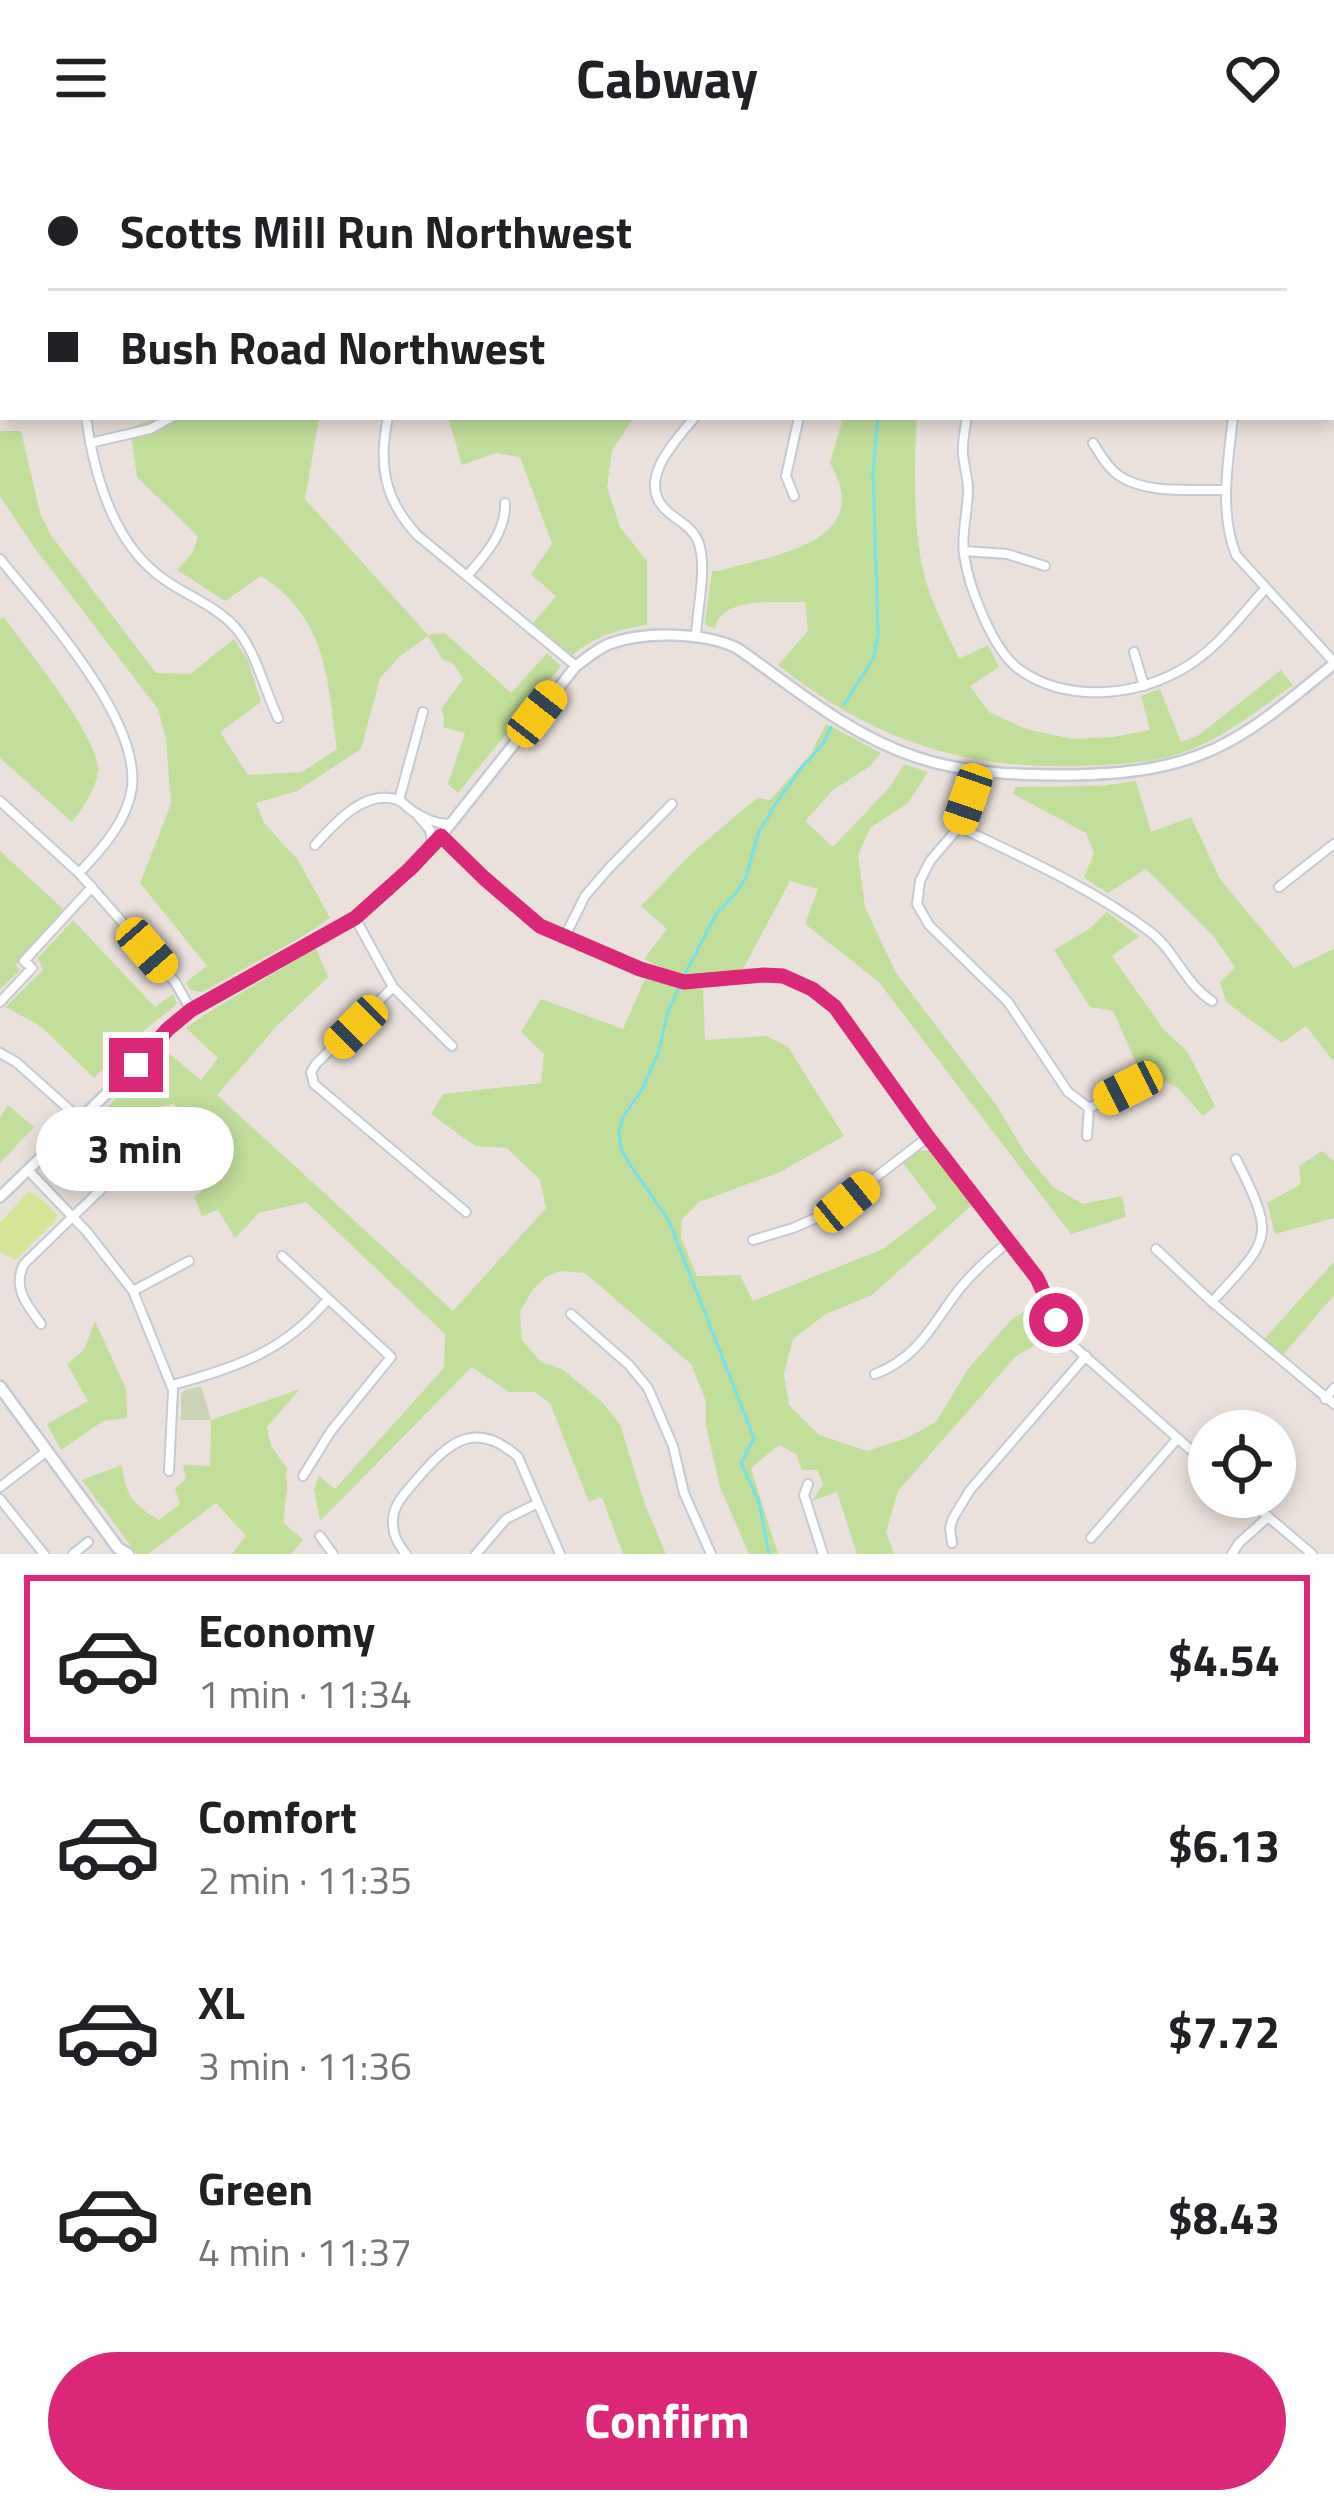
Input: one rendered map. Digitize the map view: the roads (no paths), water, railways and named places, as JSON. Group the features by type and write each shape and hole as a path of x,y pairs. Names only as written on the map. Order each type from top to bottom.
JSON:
{"main road":[{"path":"0,1387 121,1552"}],"street":[{"path":"86,420 99,485 135,550 159,577 213,608 235,627 249,648 278,718"},
{"path":"90,443 166,420"},
{"path":"387,420 387,485 399,515 576,666"},
{"path":"692,420 660,462 656,480 661,506 692,530 703,561 696,636"},
{"path":"794,496 786,476 798,420"},
{"path":"967,420 962,449 968,490 963,522 969,578 994,638 1020,670 1080,692 1144,686 1180,671 1211,648 1265,589"},
{"path":"0,1196 191,1010 355,918 437,841 576,666 613,643 696,636 722,641 876,740 916,757 978,771 1116,774 1175,764 1240,734 1334,663 1236,555 1228,534 1226,490 1233,420"},
{"path":"1093,443 1108,466 1137,485 1226,490"},
{"path":"468,575 502,526 505,503"},
{"path":"964,551 1007,554 1045,566"},
{"path":"2,565 77,657 122,728 131,754 132,789 121,822 79,872"},
{"path":"1134,652 1144,686"},
{"path":"399,800 423,712"},
{"path":"978,771 959,826 920,881 916,904 928,925 1009,1002 1068,1092 1089,1108"},
{"path":"315,845 361,804 377,798 399,800 418,815 437,841 540,926 670,980 783,976 812,989 835,1007 1010,1241 1037,1278 1070,1342 1188,1448"},
{"path":"0,801 79,872 175,982 191,1010"},
{"path":"565,936 585,896 671,804"},
{"path":"418,815 434,824 450,824"},
{"path":"959,826 1090,891 1155,935 1197,991 1212,1000"},
{"path":"1279,887 1334,844"},
{"path":"0,1002 32,968 24,961 92,887"},
{"path":"355,918 393,987 452,1046"},
{"path":"393,987 316,1064 311,1077 466,1212"},
{"path":"0,1054 16,1062 81,1120"},
{"path":"1089,1108 1128,1088"},
{"path":"1088,1136 1089,1108"},
{"path":"753,1240 832,1211 928,1137"},
{"path":"40,1324 20,1292 20,1272 30,1256 133,1163 163,1159"},
{"path":"1212,1302 1252,1258 1261,1241 1261,1212 1236,1159"},
{"path":"28,1169 134,1291 172,1385 169,1471"},
{"path":"875,1374 898,1365 920,1344 964,1283 1010,1241"},
{"path":"1156,1249 1330,1401 1334,1388"},
{"path":"282,1256 392,1358 332,1431 303,1476"},
{"path":"134,1291 189,1261"},
{"path":"172,1385 270,1351 300,1329 328,1299"},
{"path":"571,1314 648,1388 711,1554"},
{"path":"952,1543 953,1519 970,1490 1085,1356"},
{"path":"406,1554 397,1543 392,1522 399,1502 448,1446 482,1437 518,1457 560,1554"},
{"path":"1090,1538 1177,1439"},
{"path":"0,1487 47,1451"},
{"path":"808,1484 804,1495 823,1554"},
{"path":"0,1499 44,1554"},
{"path":"476,1554 506,1519 538,1503"},
{"path":"1232,1554 1266,1518"},
{"path":"1270,1518 1312,1554"},
{"path":"320,1535 333,1554"},
{"path":"73,1554 88,1542"}],"waterway":[{"path":"844,705 874,657 878,634 873,473 878,420"},
{"path":"685,974 716,914 746,877 758,834 776,803 831,727"},
{"path":"679,987 643,1088 623,1117 621,1148 668,1219 754,1438 741,1463 759,1502 769,1554"}]}
